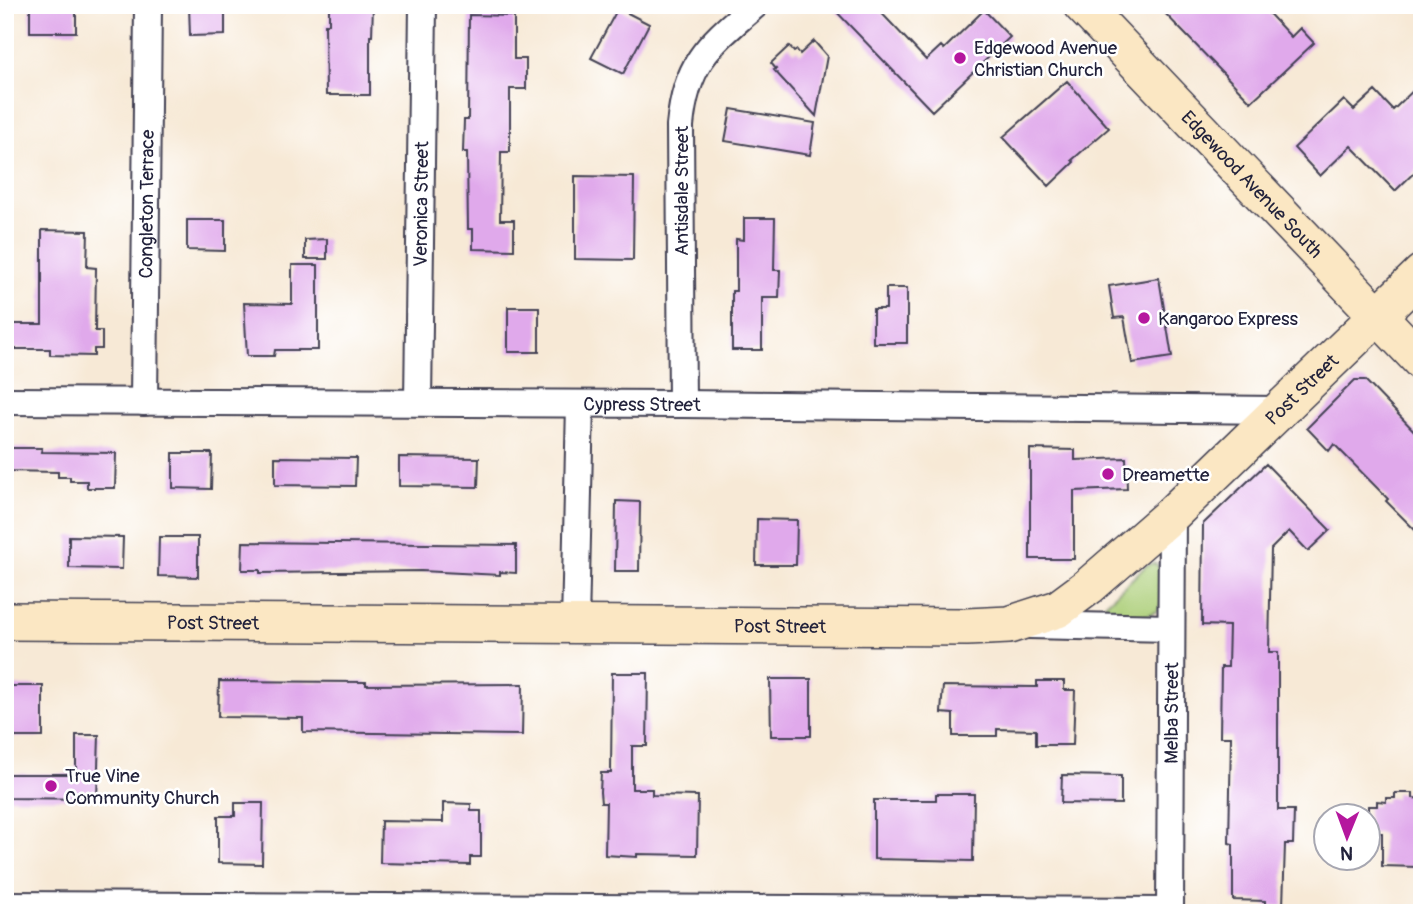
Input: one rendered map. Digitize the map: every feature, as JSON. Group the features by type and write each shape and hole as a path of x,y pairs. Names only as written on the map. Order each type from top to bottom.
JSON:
{"main road":[{"name":"Edgewood Avenue South","path":"1082,5 1422,362"},
{"name":"Post Street","path":"5,621 953,627 1009,625 1058,609 1089,586 1172,514 1422,273"}],"street":[{"name":"Congleton Terrace","path":"144,402 148,5"},
{"name":"Veronica Street","path":"418,402 423,5"},
{"name":"Antisdale Street","path":"682,404 682,100 694,65 724,32 755,5"},
{"name":"Cypress Street","path":"5,401 1280,410"},
{"path":"575,625 580,404"},
{"name":"Melba Street","path":"1170,912 1172,514"},
{"path":"1009,625 1171,628"},
{"path":"5,905 1170,912"}],"green space":[{"path":"1154,563 1161,569 1162,600 1158,611 1143,617 1109,614 1105,611 1105,604 1147,565"}],"building":[{"path":"30,5 76,5 76,32 30,32"},
{"path":"189,5 225,5 225,35 190,36"},
{"path":"329,5 373,5 370,95 326,95 325,24 329,24"},
{"name":"Edgewood Avenue Christian Church","path":"830,5 874,5 926,60 941,46 944,49 984,10 1010,37 932,111"},
{"path":"1157,5 1261,5 1291,37 1300,28 1314,43 1251,102"},
{"path":"618,8 649,24 623,74 591,58"},
{"path":"469,15 514,16 514,59 526,59 526,89 510,89 510,152 501,152 500,220 514,220 514,250 473,249 473,229 468,229 467,152 463,152 464,120 468,120"},
{"path":"814,41 827,56 816,116 774,70 776,69 771,63 789,46 800,54"},
{"path":"1067,81 1109,128 1072,160 1074,162 1049,186 1003,137"},
{"path":"1422,82 1422,165 1395,191 1351,146 1320,176 1294,148 1344,100 1354,110 1375,91 1393,110"},
{"path":"731,109 815,123 810,155 725,141"},
{"path":"575,176 634,177 633,260 575,259"},
{"path":"744,218 775,218 774,270 780,270 779,298 762,298 762,350 732,350 732,291 736,291 736,239 744,240"},
{"path":"187,220 225,220 225,251 187,250"},
{"path":"42,230 88,231 87,267 96,268 95,331 102,331 102,349 94,349 94,356 50,355 50,349 13,349 13,324 42,324"},
{"path":"327,239 327,259 305,259 305,240"},
{"path":"292,265 318,265 318,350 275,350 274,356 247,356 244,303 292,304"},
{"path":"1159,278 1172,357 1132,363 1124,317 1114,318 1109,286"},
{"path":"886,288 907,288 907,343 873,343 873,309 886,309"},
{"path":"508,307 539,307 539,352 508,352"},
{"path":"1355,380 1365,380 1422,439 1422,537 1334,444 1329,451 1307,428"},
{"path":"5,448 42,448 41,452 116,453 115,488 87,488 87,481 70,481 70,477 58,477 58,472 5,471"},
{"path":"1030,449 1075,450 1075,460 1126,458 1127,489 1074,491 1074,559 1030,559"},
{"path":"173,453 212,453 211,489 173,488"},
{"path":"275,457 356,458 355,486 275,485"},
{"path":"399,457 479,458 478,487 399,486"},
{"path":"1266,464 1330,530 1308,551 1289,531 1271,549 1269,652 1278,652 1278,810 1294,810 1293,844 1285,844 1283,906 1265,906 1265,901 1233,900 1233,844 1229,843 1231,737 1220,737 1221,667 1228,667 1229,626 1202,625 1203,524"},
{"path":"616,501 640,502 639,571 615,571"},
{"path":"757,519 797,520 796,565 756,565"},
{"path":"69,536 123,537 122,569 69,568"},
{"path":"159,537 198,537 198,577 158,576"},
{"path":"243,542 516,545 516,573 260,573 260,570 242,570"},
{"path":"612,673 648,673 647,746 632,746 632,789 652,789 652,795 698,796 697,855 605,855 606,803 601,803 600,792 601,773 611,773"},
{"path":"770,679 811,679 811,736 771,736"},
{"path":"219,681 366,682 366,685 523,684 522,735 303,732 303,718 218,717"},
{"path":"1037,681 1064,681 1064,690 1075,690 1073,745 1036,745 1036,730 997,729 997,736 953,736 953,714 941,713 943,686 1037,687"},
{"path":"9,686 43,686 43,737 8,737"},
{"name":"True Vine Community Church","path":"76,735 99,735 97,799 5,798 5,774 76,774"},
{"path":"1062,775 1121,776 1121,804 1061,803"},
{"path":"1395,793 1413,793 1413,798 1422,799 1422,860 1418,860 1418,867 1382,866 1382,802 1377,801 1386,802 1386,798 1395,798"},
{"path":"936,794 974,794 973,861 874,859 874,800 936,800"},
{"path":"235,803 263,803 262,864 218,863 218,816 235,816"},
{"path":"443,803 471,804 471,811 481,811 481,857 470,857 470,865 380,863 381,821 443,822"}],"place":[{"name":"Edgewood Avenue Christian Church","path":"960,58"},
{"name":"Kangaroo Express","path":"1144,318"},
{"name":"Dreamette","path":"1108,474"},
{"name":"True Vine Community Church","path":"51,786"}]}
